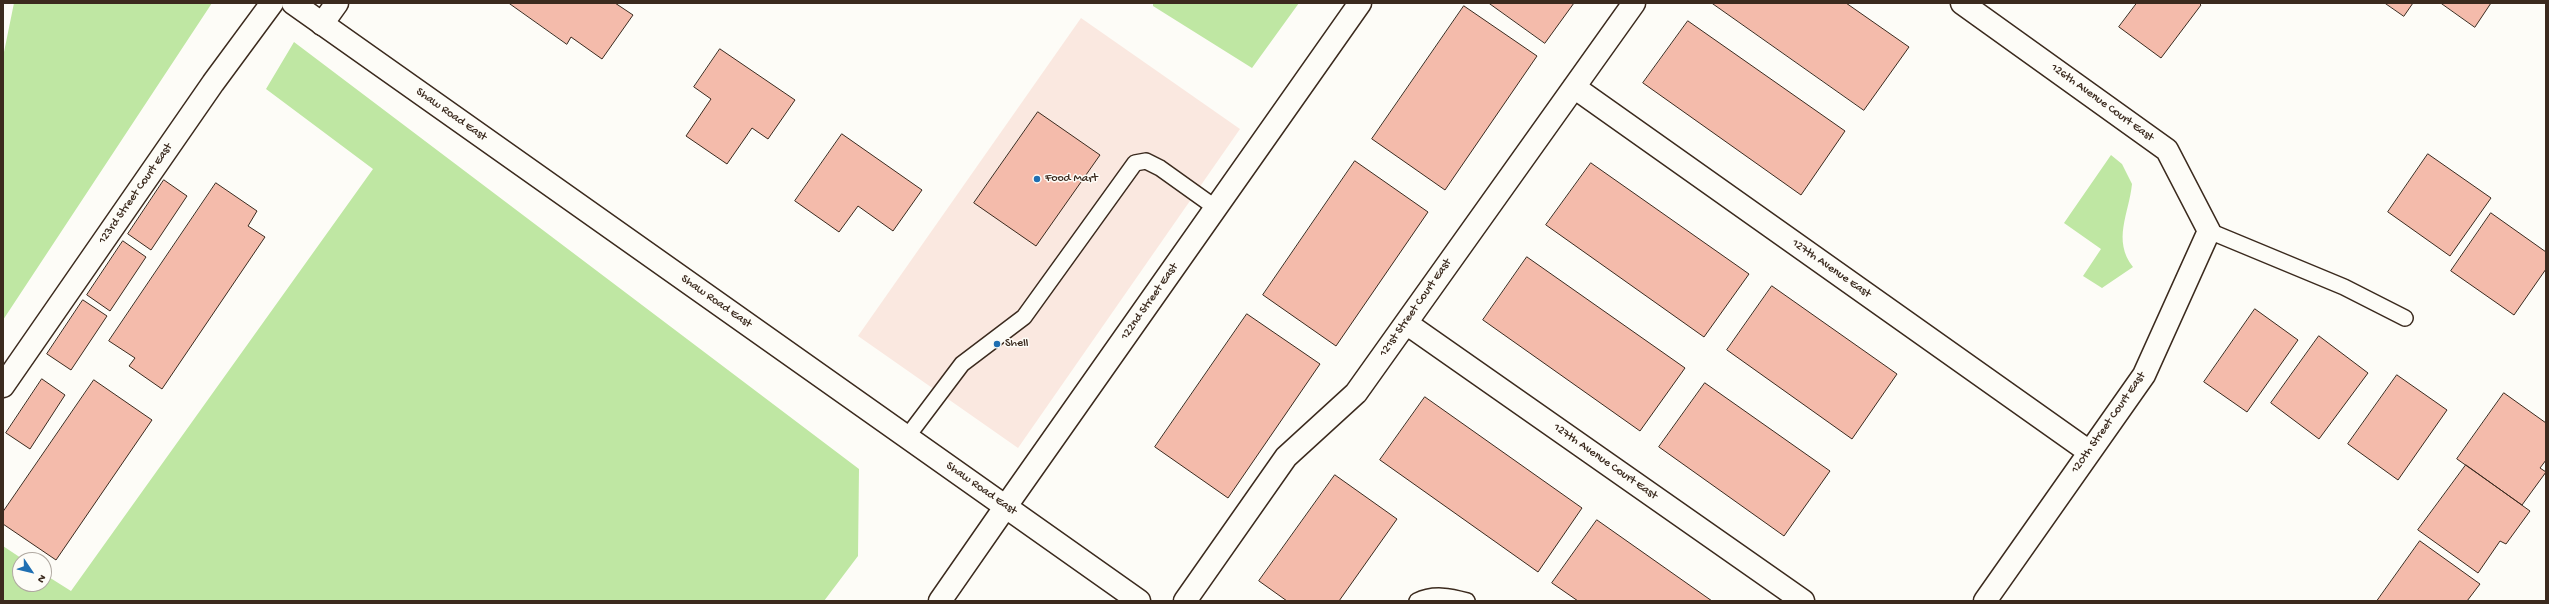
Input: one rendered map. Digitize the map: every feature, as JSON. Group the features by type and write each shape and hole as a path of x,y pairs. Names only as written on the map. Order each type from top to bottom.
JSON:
{"street":[{"name":"123rd Street Court East","path":"3,386 213,83 272,3"},
{"name":"Shaw Road East","path":"293,3 1139,601"},
{"path":"322,24 337,3"},
{"name":"122nd Street East","path":"940,601 1360,3"},
{"name":"121st Street Court East","path":"1185,601 1286,457 1356,393 1634,3"},
{"name":"126th Avenue Court East","path":"1962,3 2167,150 2209,231"},
{"name":"127th Avenue East","path":"1574,86 2088,451"},
{"name":"120th Street Court East","path":"1985,601 2088,451 2144,375 2209,231"},
{"name":"127th Avenue Court East","path":"1406,323 1803,601"}],"lane":[{"path":"907,437 962,364 1024,316 1135,163 1146,161 1160,168 1216,208"},
{"path":"2209,231 2344,287 2405,318"},
{"path":"1417,601 1425,597 1450,596 1467,601"}],"shaded area":[{"path":"1081,18 1240,129 1018,448 858,336"}],"green space":[{"path":"14,3 212,3 3,320 3,57"},
{"path":"1153,3 1299,3 1252,68 1153,6"},
{"path":"294,42 859,469 858,556 824,601 3,601 3,546 12,552 12,592 52,592 52,579 71,591 373,169 266,89"},
{"path":"2111,155 2122,164 2132,184 2123,237 2127,257 2133,267 2102,288 2083,276 2101,249 2064,223"}],"building":[{"path":"509,3 615,3 633,15 602,59 571,37 567,44"},
{"path":"1489,3 1574,3 1545,43"},
{"path":"1712,3 1846,3 1909,47 1864,110"},
{"path":"2137,3 2199,3 2201,5 2161,58 2119,27"},
{"path":"2385,3 2413,3 2404,16"},
{"path":"2441,3 2491,3 2475,27"},
{"path":"1464,6 1537,56 1445,190 1372,139"},
{"path":"1688,21 1845,131 1801,195 1643,83"},
{"path":"720,49 795,100 768,139 752,128 727,164 686,136 711,99 694,87"},
{"name":"Food Mart","path":"1038,112 1100,155 1036,246 974,203"},
{"path":"842,134 922,190 893,231 858,206 839,232 795,201"},
{"path":"2428,154 2491,198 2450,256 2388,212"},
{"path":"1355,161 1428,212 1336,346 1263,295"},
{"path":"1591,163 1749,274 1704,337 1546,225"},
{"path":"164,180 187,196 151,250 128,234"},
{"path":"216,183 257,211 248,226 265,237 162,389 129,366 135,358 109,341"},
{"path":"2491,213 2546,252 2546,269 2514,315 2451,271"},
{"path":"123,241 146,257 110,311 87,295"},
{"path":"1527,257 1685,368 1640,431 1483,320"},
{"path":"1772,286 1897,374 1852,439 1727,350"},
{"path":"83,300 107,316 71,370 47,354"},
{"path":"2255,309 2298,340 2247,412 2204,382"},
{"path":"1247,314 1320,364 1228,498 1155,447"},
{"path":"2319,336 2368,373 2319,439 2271,403"},
{"path":"2397,375 2447,410 2398,480 2348,444"},
{"path":"42,379 65,395 30,449 6,433"},
{"path":"94,380 152,420 56,560 52,557 52,552 44,552 3,524 3,512"},
{"path":"1705,383 1830,471 1784,536 1659,447"},
{"path":"2504,393 2546,423 2546,460 2540,468 2546,472 2522,505 2457,459"},
{"path":"1425,397 1582,508 1538,572 1380,460"},
{"path":"2466,465 2530,511 2506,544 2500,541 2478,573 2418,530"},
{"path":"1335,475 1397,519 1339,601 1287,601 1259,581"},
{"path":"1597,520 1712,601 1578,601 1552,583"},
{"path":"2420,541 2480,584 2467,601 2377,601"}],"place":[{"name":"Food Mart","path":"1037,179"},
{"name":"Shell","path":"997,344"}]}
